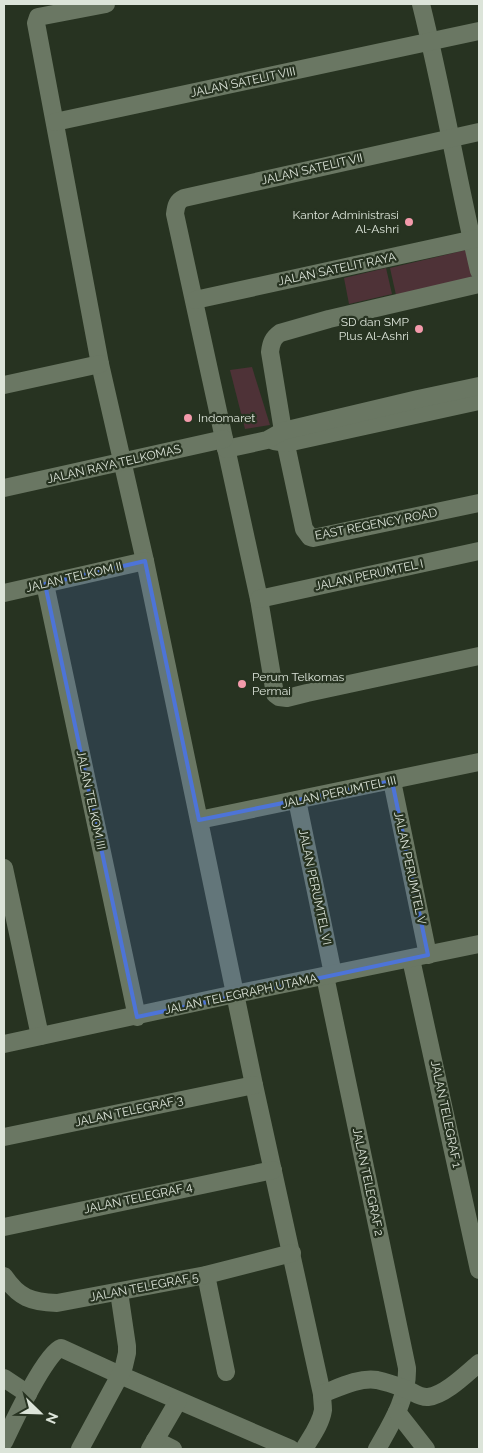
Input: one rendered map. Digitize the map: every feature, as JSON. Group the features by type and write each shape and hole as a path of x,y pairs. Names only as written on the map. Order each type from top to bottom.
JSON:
{"street":[{"path":"106,4 38,17 36,20 100,364 145,561 254,1085 322,1394 323,1408 320,1419 304,1449"},
{"path":"421,4 476,239 479,270"},
{"name":"JALAN SATELIT VIII","path":"55,122 479,31"},
{"name":"JALAN SATELIT VII","path":"195,300 177,222 176,206 179,200 479,132"},
{"name":"JALAN SATELIT RAYA","path":"195,300 476,239"},
{"path":"285,437 270,352 274,337 280,333 329,318 479,284"},
{"path":"195,300 260,599 275,694 279,698 287,698 479,656"},
{"path":"4,385 100,364"},
{"name":"JALAN RAYA TELKOMAS","path":"4,488 225,444 285,437 420,406 479,386"},
{"name":"JALAN RAYA TELKOMAS","path":"420,406 479,401"},
{"name":"EAST REGENCY ROAD","path":"285,437 304,529 310,537 313,538 479,503"},
{"name":"JALAN PERUMTEL I","path":"260,599 479,551"},
{"name":"JALAN TELKOM II","path":"4,593 145,561"},
{"name":"JALAN TELKOM III","path":"45,584 137,1017"},
{"name":"JALAN PERUMTEL III","path":"199,820 479,762"},
{"name":"JALAN PERUMTEL V","path":"392,781 420,957"},
{"name":"JALAN PERUMTEL VI","path":"297,800 329,975"},
{"path":"4,868 40,1036"},
{"name":"JALAN TELEGRAPH UTAMA","path":"4,1044 479,944"},
{"name":"JALAN TELEGRAF 1","path":"420,957 473,1205 479,1270"},
{"name":"JALAN TELEGRAF 2","path":"329,975 407,1368 406,1389"},
{"name":"JALAN TELEGRAF 3","path":"4,1137 254,1085"},
{"name":"JALAN TELEGRAF 4","path":"4,1227 273,1170"},
{"name":"JALAN TELEGRAF 5","path":"4,1276 12,1287 23,1296 39,1302 57,1303 206,1275 292,1253"},
{"path":"206,1275 226,1372"},
{"path":"80,1449 120,1375 128,1354 119,1292"},
{"path":"4,1442 28,1394 51,1355 61,1348 291,1449"},
{"path":"322,1394 356,1382 377,1380 429,1397 453,1384 479,1363"},
{"path":"4,1378 28,1394"},
{"path":"376,1449 397,1412 406,1389"},
{"path":"174,1449 152,1444 178,1401"},
{"path":"397,1412 426,1449"}],"highlighted area":[{"path":"145,561 199,820 392,781 428,955 137,1017 45,584"}],"shaded area":[{"path":"466,250 472,278 396,295 390,268"},
{"path":"386,268 392,294 349,304 344,278"},
{"path":"252,367 270,425 245,429 230,370"}],"place":[{"name":"Kantor Administrasi Al-Ashri","path":"409,222"},
{"name":"SD dan SMP Plus Al-Ashri","path":"419,329"},
{"name":"Indomaret","path":"188,418"},
{"name":"Perum Telkomas Permai","path":"242,684"}]}
